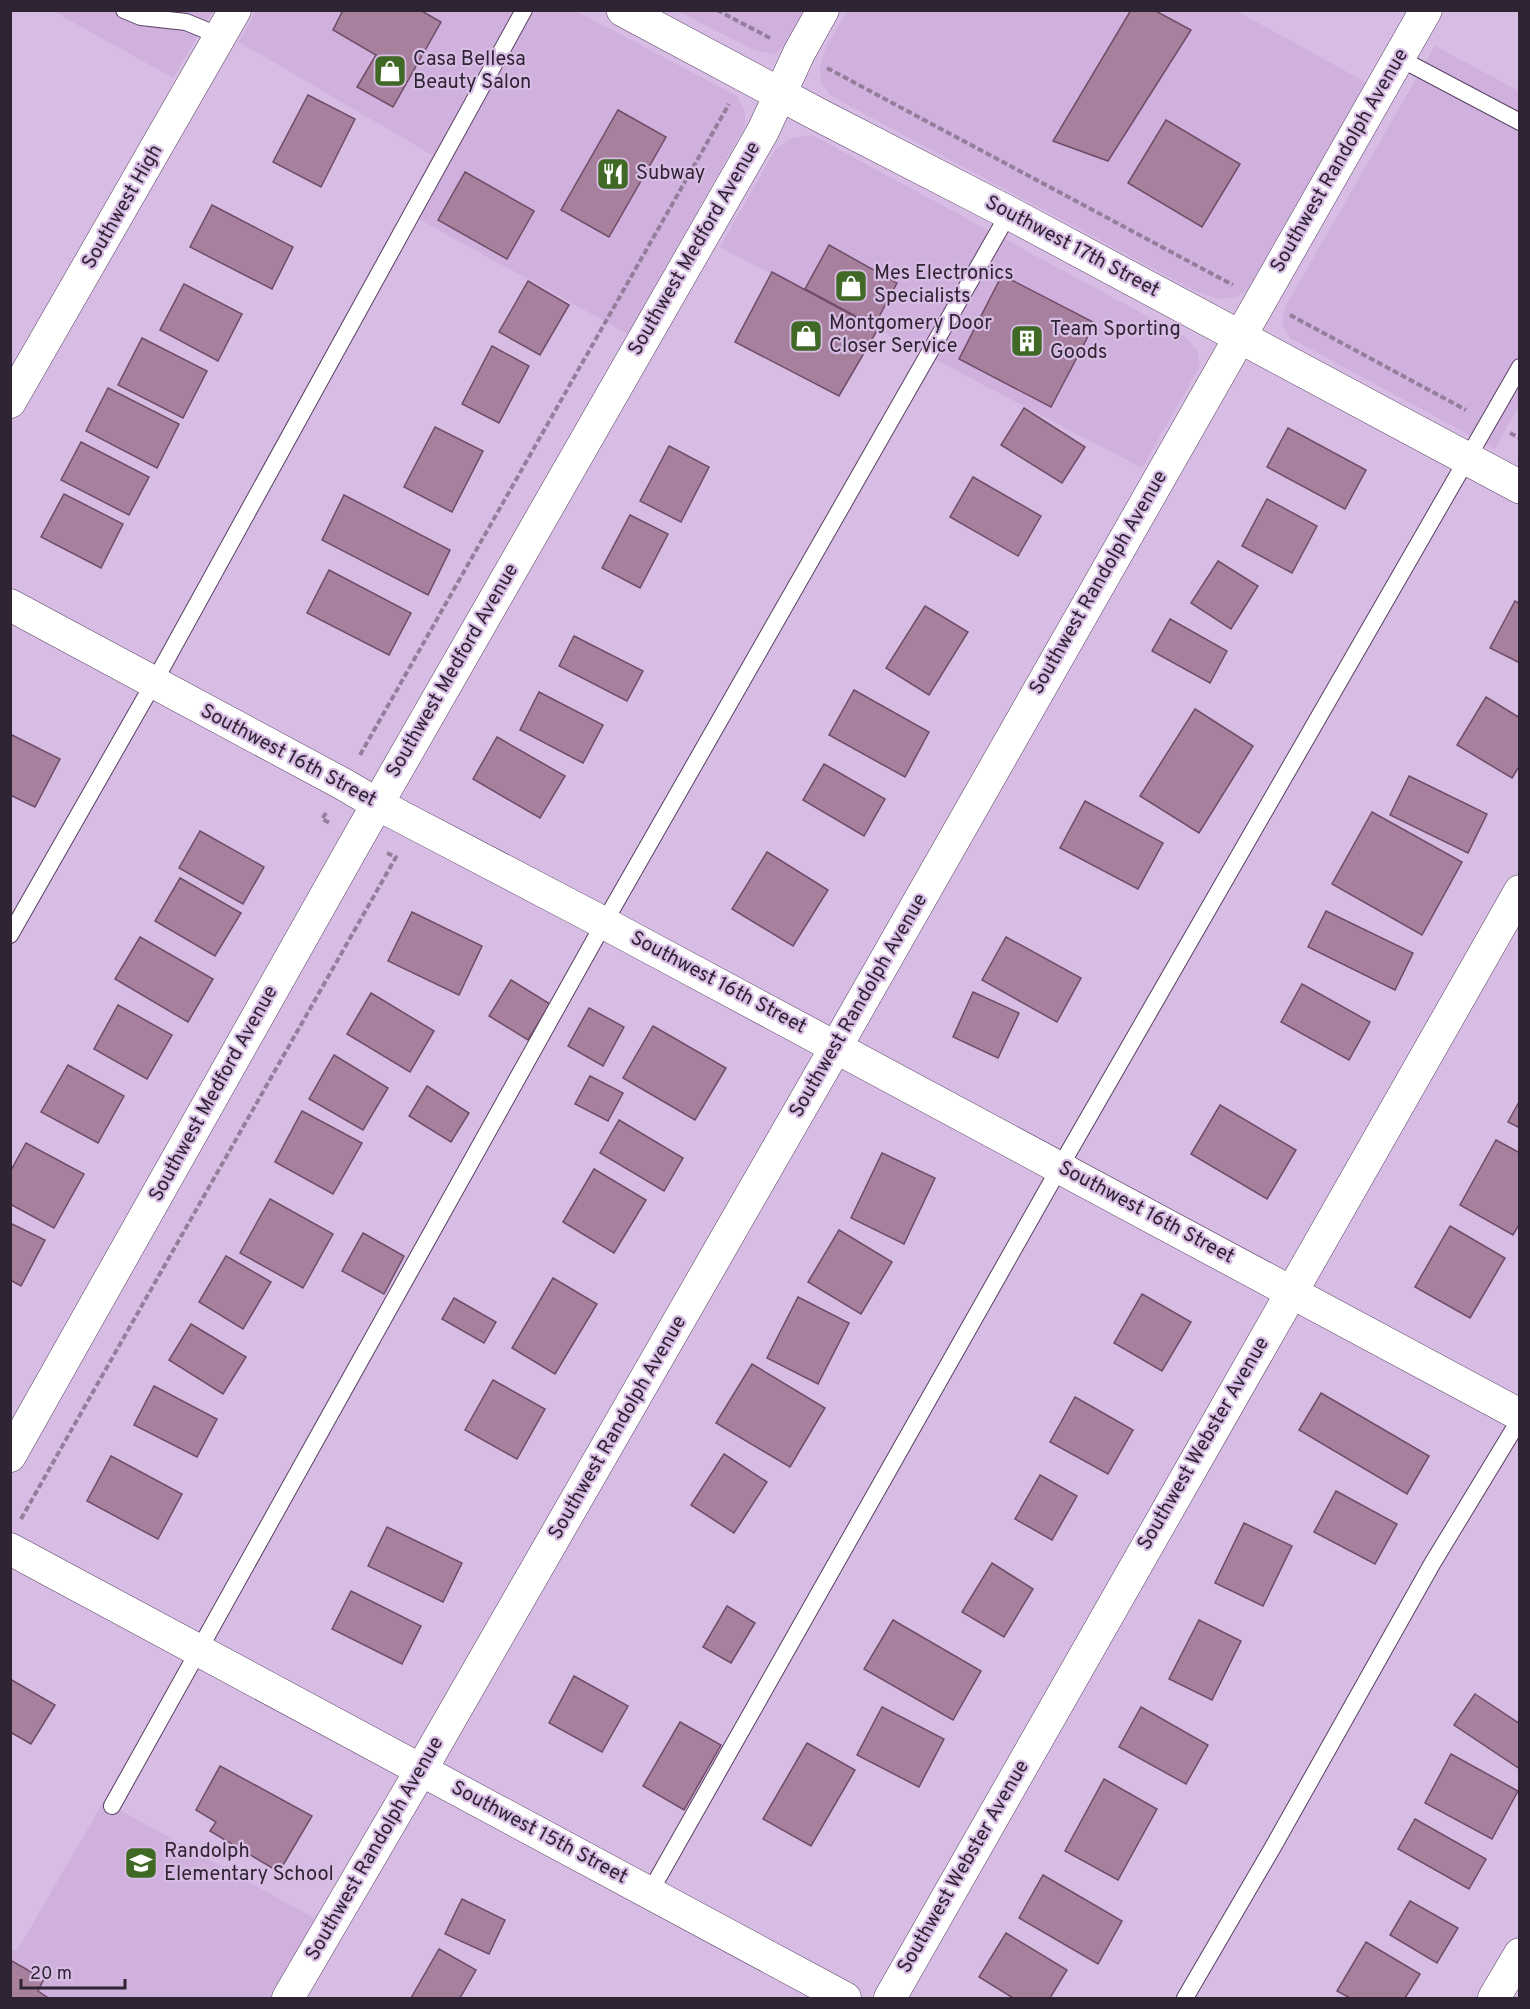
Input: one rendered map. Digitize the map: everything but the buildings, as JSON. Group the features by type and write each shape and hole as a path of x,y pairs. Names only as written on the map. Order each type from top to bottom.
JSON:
{"main road":[{"name":"Southwest 17th Street","path":"623,10 1009,213 1520,487"}],"street":[{"name":"Southwest Medford Avenue","path":"10,1456 377,804 763,131 799,53 824,10"},
{"name":"Southwest Randolph Avenue","path":"288,1998 836,1047 1426,10"},
{"name":"Southwest High","path":"10,402 228,23"},
{"name":"Southwest 16th Street","path":"10,605 377,804 1291,1291 1520,1417"},
{"name":"Southwest Webster Avenue","path":"890,1998 1520,891"},
{"name":"Southwest 15th Street","path":"10,1549 845,1998"},
{"path":"1494,1998 1520,1954"}],"lane":[{"path":"124,10 141,17 186,22 228,23"},
{"path":"10,935 153,684 524,10"},
{"path":"1399,58 1520,122"},
{"path":"112,1806 604,923 1009,213"},
{"path":"650,1892 1059,1167 1520,367"},
{"path":"1185,1998 1432,1564 1520,1417"}],"path":[{"path":"717,10 1520,438"}],"shaded area":[{"path":"1235,10 1367,83 1248,289 1236,297 1219,299 1197,292 831,96 821,83 820,68 826,46 847,11"},
{"path":"53,11 213,11 173,78"},
{"path":"256,11 576,11 737,96 745,111 745,126 628,334 404,211 432,155 239,42"},
{"path":"677,11 805,11 787,43 774,54 756,51"},
{"path":"1435,46 1519,91 1519,405 1495,449 1290,338 1282,324 1285,307"},
{"path":"812,135 1184,336 1197,350 1200,366 1142,468 720,247 775,150 792,138"},
{"name":"Randolph Elementary School","path":"104,1801 317,1920 272,1998 11,1998 10,1948 17,1951"}],"place":[{"name":"Casa Bellesa Beauty Salon","path":"390,71"},
{"name":"Subway","path":"613,174"},
{"name":"Mes Electronics Specialists","path":"851,286"},
{"name":"Montgomery Door Closer Service","path":"806,336"},
{"name":"Team Sporting Goods","path":"1027,341"},
{"name":"Randolph Elementary School","path":"141,1863"}]}
